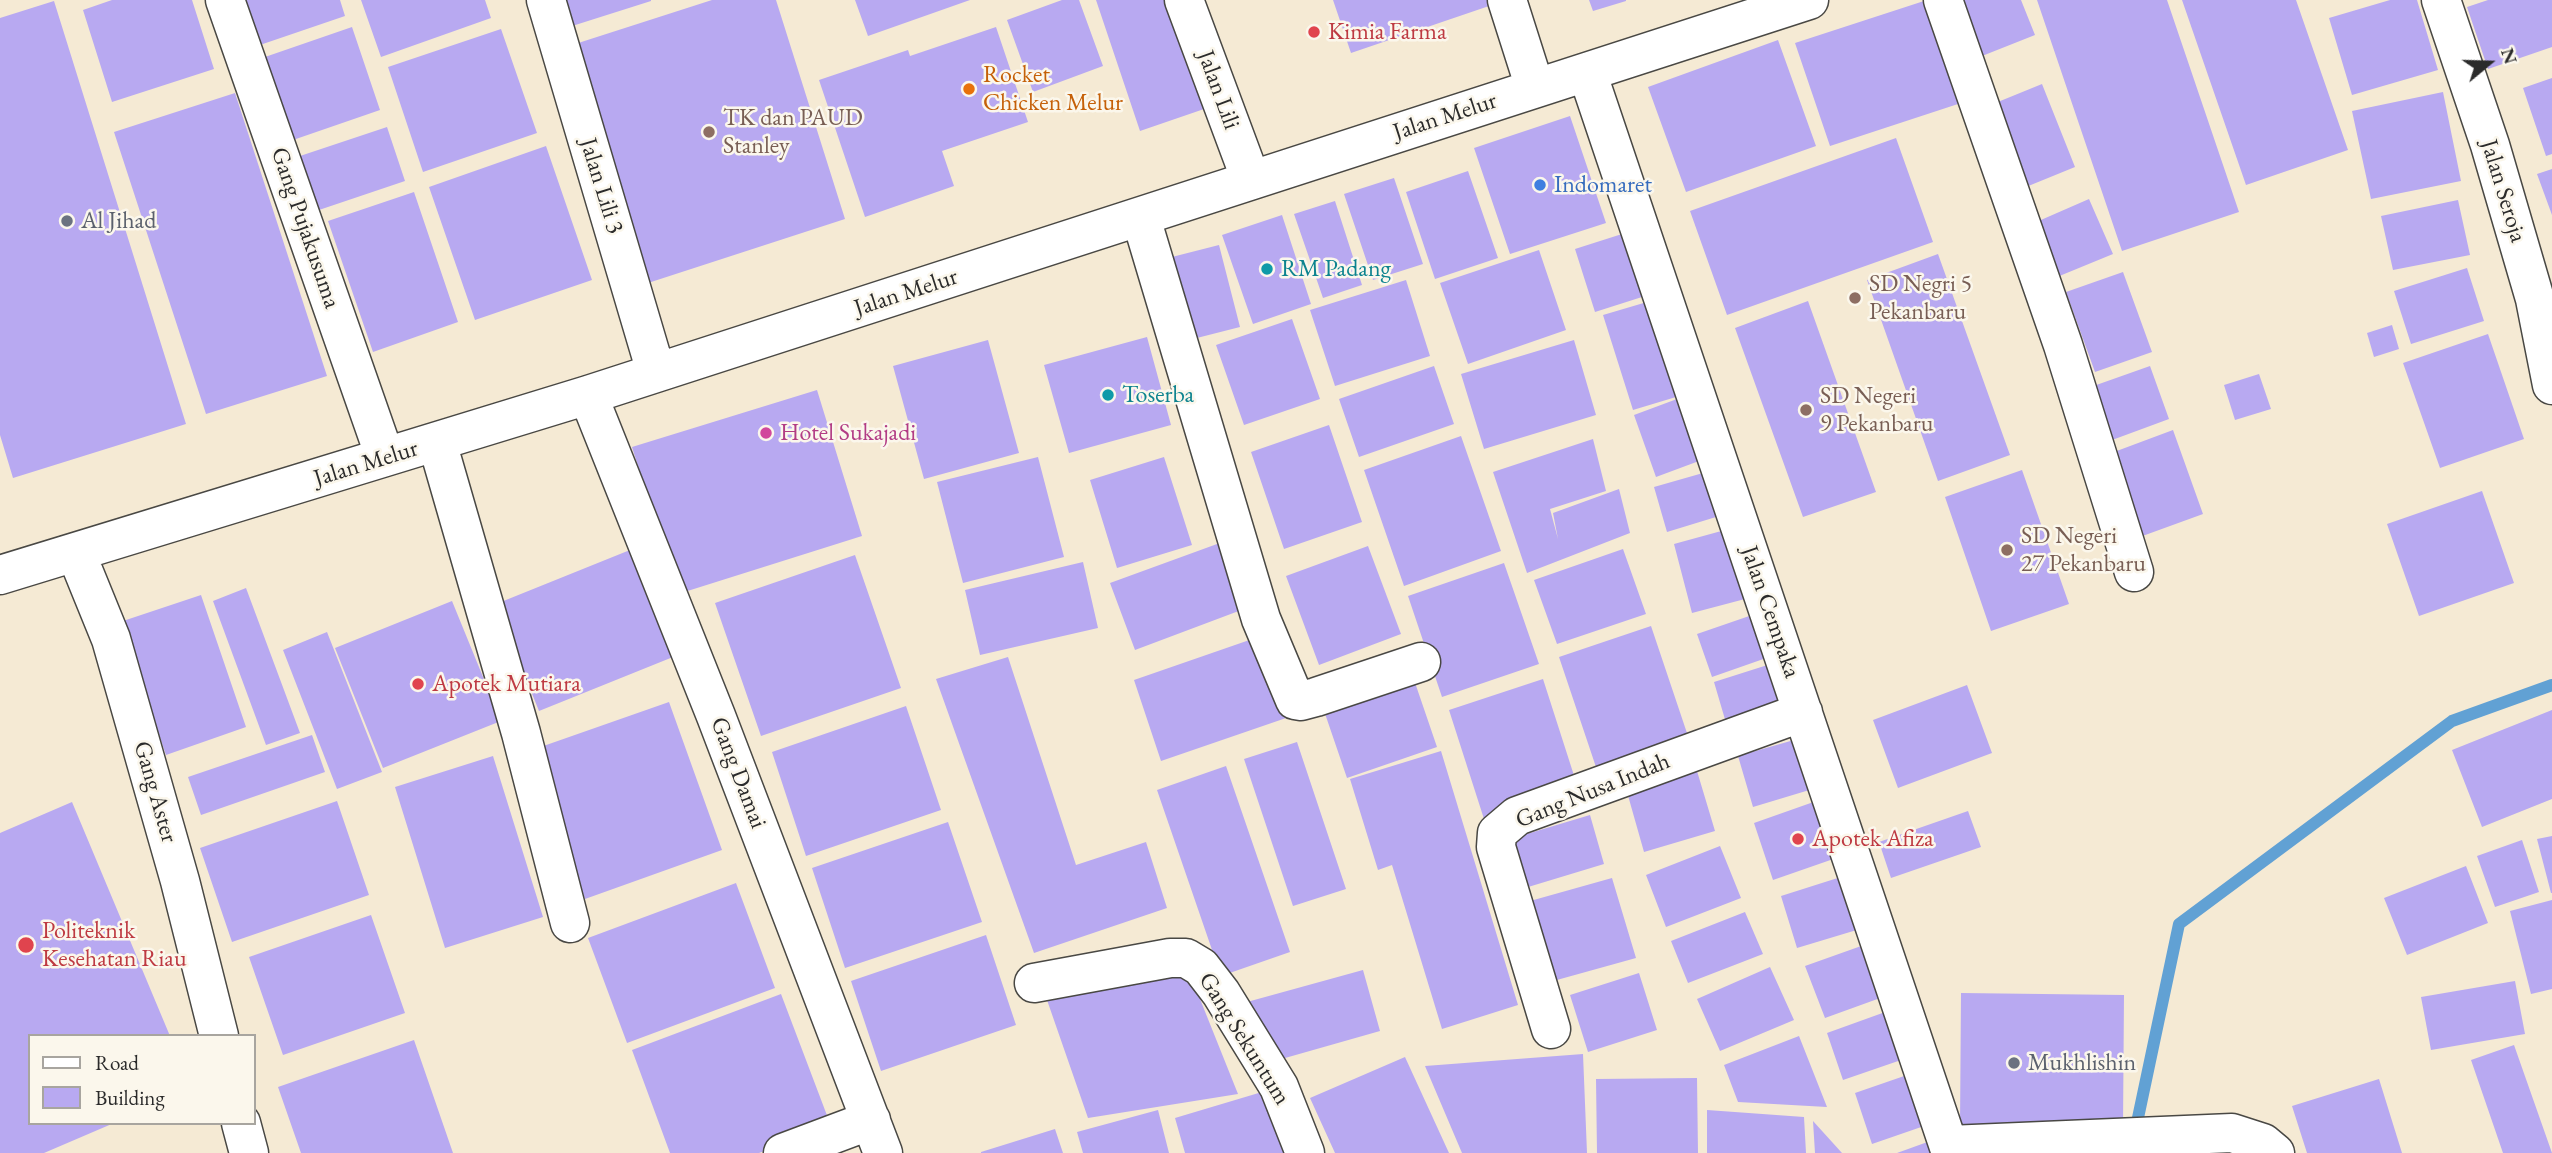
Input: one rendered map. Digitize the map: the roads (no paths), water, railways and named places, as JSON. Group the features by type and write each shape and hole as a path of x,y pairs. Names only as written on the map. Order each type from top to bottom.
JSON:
{"street":[{"name":"Gang Pujakusuma","path":"225,0 385,457"},
{"name":"Jalan Lili 3","path":"546,0 656,372"},
{"name":"Jalan Lili","path":"1184,0 1251,180"},
{"path":"1507,0 1535,88"},
{"name":"Jalan Melur","path":"0,575 588,395 1809,0"},
{"path":"1943,0 2063,345 2134,572"},
{"name":"Jalan Seroja","path":"2441,0 2544,298 2552,386"},
{"name":"Jalan Cempaka","path":"1587,72 1950,1149"},
{"path":"1141,218 1261,619 1295,701 1316,697 1421,662"},
{"name":"Gang Damai","path":"588,395 716,716 877,1137"},
{"path":"438,442 521,733 570,923"},
{"name":"Gang Aster","path":"76,553 111,639 180,881 218,1034"},
{"name":"Gang Nusa Indah","path":"1551,1029 1496,847 1497,833 1517,816 1803,712"},
{"name":"Gang Sekuntum","path":"1034,983 1170,958 1186,958 1201,967 1221,993 1279,1087 1306,1153"},
{"path":"241,1125 248,1153"},
{"path":"1950,1149 2232,1133 2263,1143 2275,1153"},
{"path":"783,1153 877,1137"}],"waterway":[{"path":"2135,1132 2179,924 2452,721 2552,685"}],"place":[{"name":"Kimia Farma","path":"1314,32"},
{"name":"Rocket Chicken Melur","path":"969,89"},
{"name":"TK dan PAUD Stanley","path":"709,132"},
{"name":"Indomaret","path":"1540,185"},
{"name":"Al Jihad","path":"67,221"},
{"name":"RM Padang","path":"1267,269"},
{"name":"SD Negri 5 Pekanbaru","path":"1855,298"},
{"name":"Toserba","path":"1108,395"},
{"name":"SD Negeri 9 Pekanbaru","path":"1806,410"},
{"name":"Hotel Sukajadi","path":"766,433"},
{"name":"SD Negeri 27 Pekanbaru","path":"2007,550"},
{"name":"Apotek Mutiara","path":"418,684"},
{"name":"Apotek Afiza","path":"1798,839"},
{"name":"Politeknik Kesehatan Riau","path":"26,945"},
{"name":"Mukhlishin","path":"2014,1063"}]}
